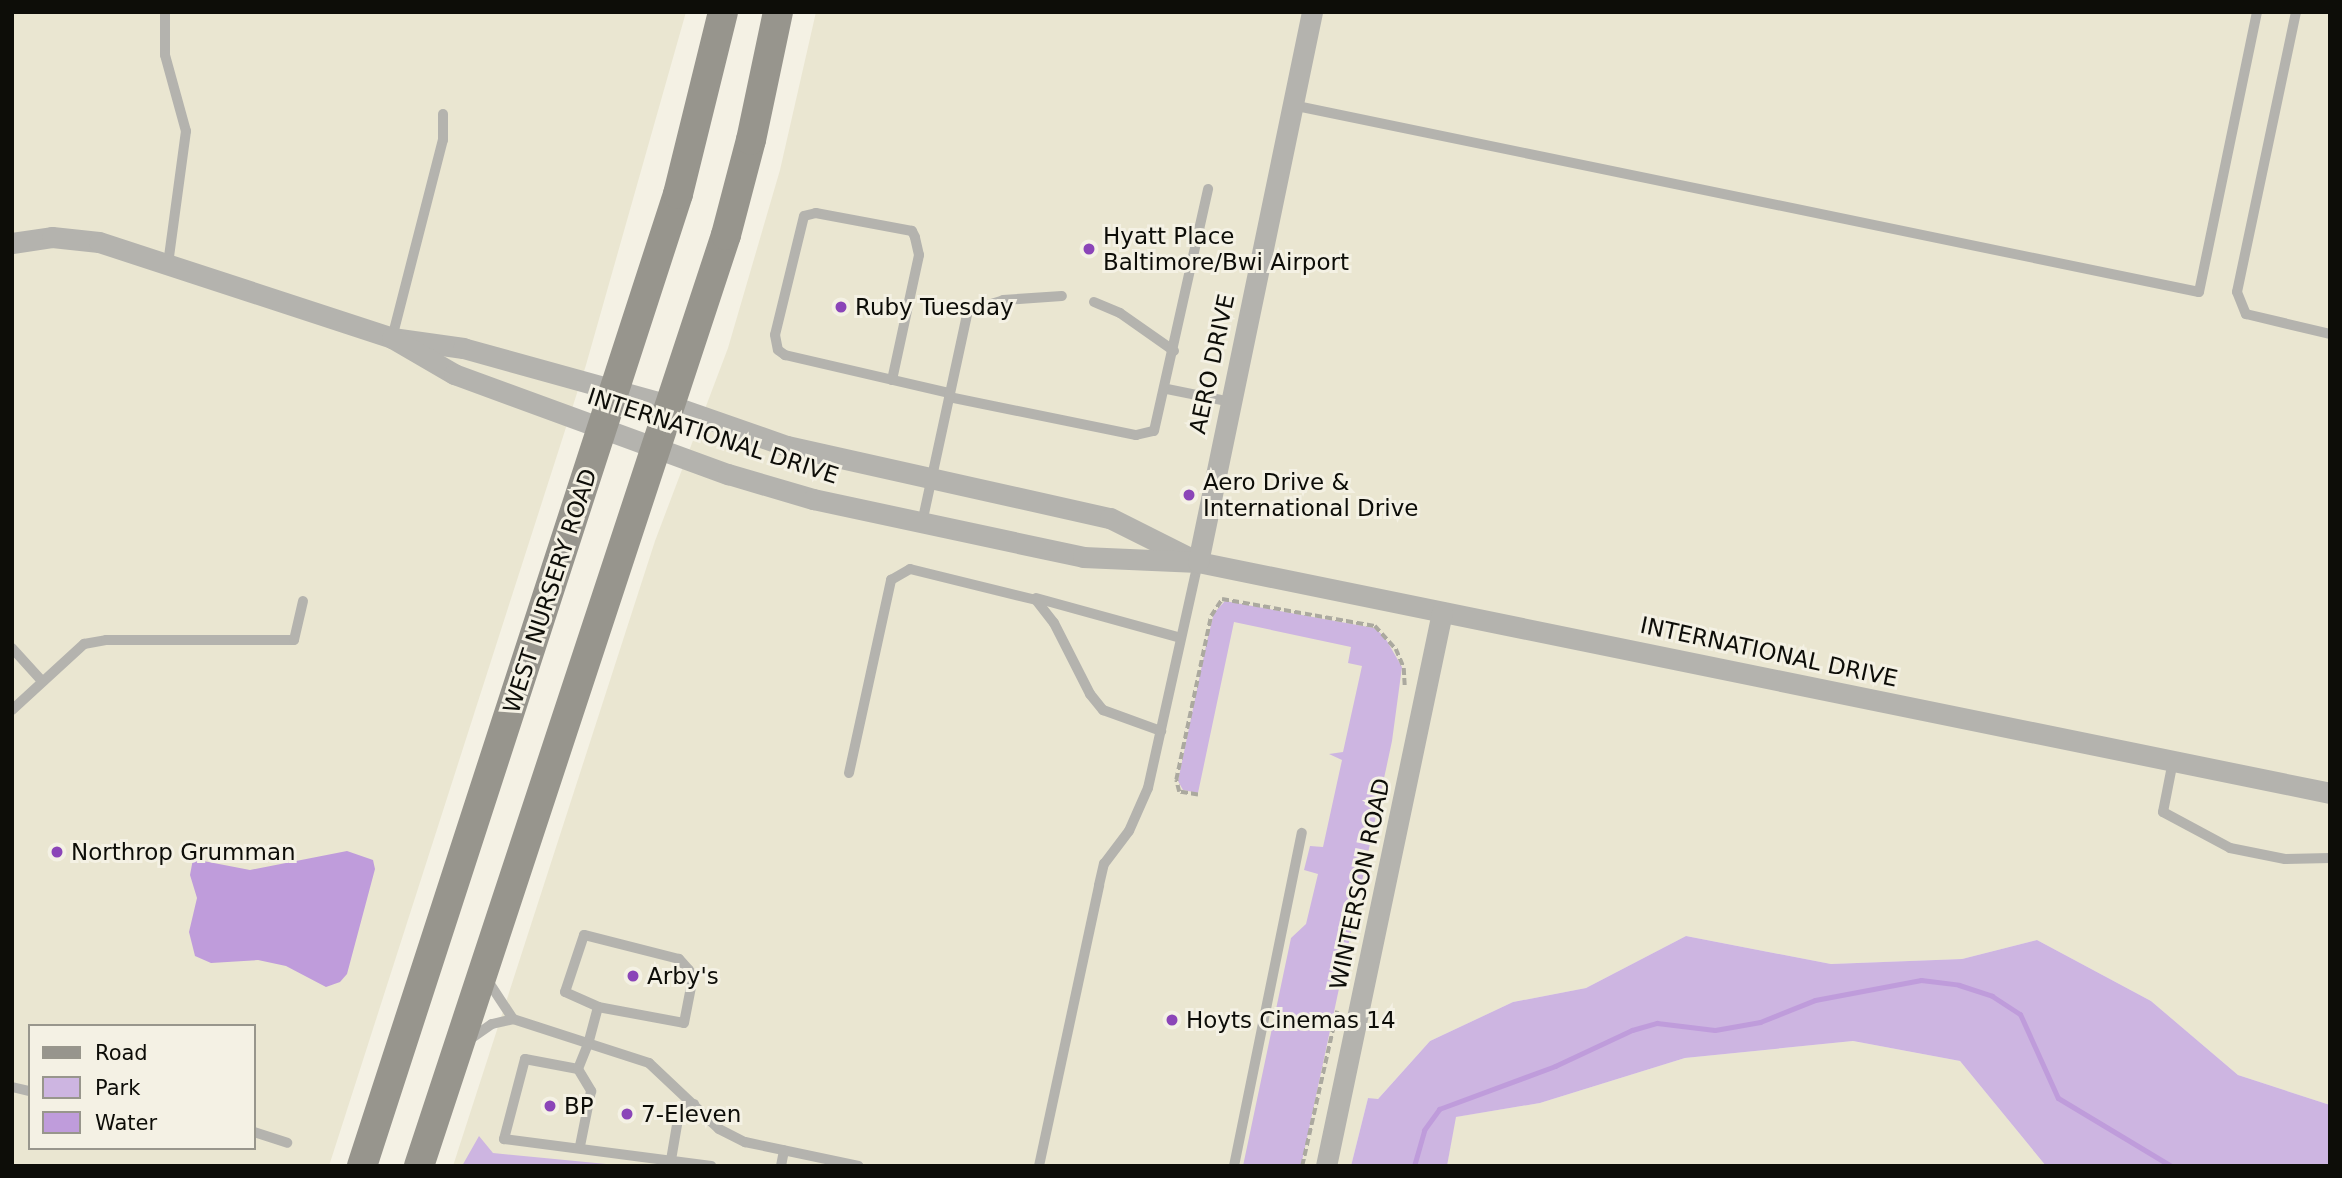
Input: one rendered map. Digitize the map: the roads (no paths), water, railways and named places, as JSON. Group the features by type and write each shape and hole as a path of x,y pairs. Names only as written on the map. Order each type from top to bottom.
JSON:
{"main road":[{"name":"WEST NURSERY ROAD","path":"362,1166 678,194 723,12"},
{"path":"419,1166 729,221 778,12"}],"street":[{"name":"AERO DRIVE","path":"1199,562 1312,12"},
{"name":"INTERNATIONAL DRIVE","path":"12,243 52,237 99,242 392,338 463,348 669,405 788,446 931,481 1110,518 1199,562"},
{"name":"INTERNATIONAL DRIVE","path":"392,338 454,374 654,447 813,499 1083,557 1199,562 2330,793"},
{"name":"WINTERSON ROAD","path":"1326,1166 1442,612"}],"lane":[{"path":"165,12 165,55 186,131 169,265"},
{"path":"1292,105 2199,292 2257,12"},
{"path":"2296,12 2237,292 2246,314 2330,334"},
{"path":"392,338 443,141 443,114"},
{"path":"892,380 919,255 915,237 912,232 816,213 804,216 775,335 778,350 892,380 949,395 1145,435 1160,422 1208,190"},
{"path":"922,523 968,311 1003,300 1062,296"},
{"path":"1094,302 1120,313 1174,351"},
{"path":"1167,389 1231,402"},
{"path":"1039,1166 1101,875 1139,813 1161,731 1199,562"},
{"path":"849,773 895,576 921,570 1025,595 1181,638"},
{"path":"1025,595 1045,608 1090,694 1103,710 1161,731"},
{"path":"14,706 73,651 95,641 295,640 303,601"},
{"path":"12,648 42,681"},
{"path":"2173,761 2163,812 2230,848 2285,859 2330,858"},
{"path":"1234,1166 1302,833"},
{"path":"584,935 679,959 689,970 691,986 684,1023 598,1007 565,992 584,935"},
{"path":"485,964 495,997 513,1019 649,1063 719,1129 745,1142 859,1166"},
{"path":"578,1069 598,1007"},
{"path":"456,1051 479,1031 513,1019"},
{"path":"580,1146 591,1091 578,1069 525,1059 504,1139 580,1146 712,1166"},
{"path":"671,1160 678,1119 694,1104"},
{"path":"256,1133 287,1143"},
{"path":"781,1166 784,1150"}],"water":[{"path":"347,851 373,860 375,869 347,974 340,982 326,987 286,966 258,960 211,963 195,956 189,932 197,898 190,875 193,859 250,870"}],"waterway":[{"path":"1414,1166 1424,1130 1439,1109 1555,1066 1632,1030 1657,1023 1715,1030 1760,1022 1815,1000 1921,980 1959,985 1992,996 2020,1014 2058,1098 2171,1166"}],"place":[{"name":"Hyatt Place Baltimore/Bwi Airport","path":"1089,249"},
{"name":"Ruby Tuesday","path":"841,307"},
{"name":"Aero Drive & International Drive","path":"1189,495"},
{"name":"Northrop Grumman","path":"57,852"},
{"name":"Arby's","path":"633,976"},
{"name":"Hoyts Cinemas 14","path":"1172,1020"},
{"name":"BP","path":"550,1106"},
{"name":"7-Eleven","path":"627,1114"}]}
